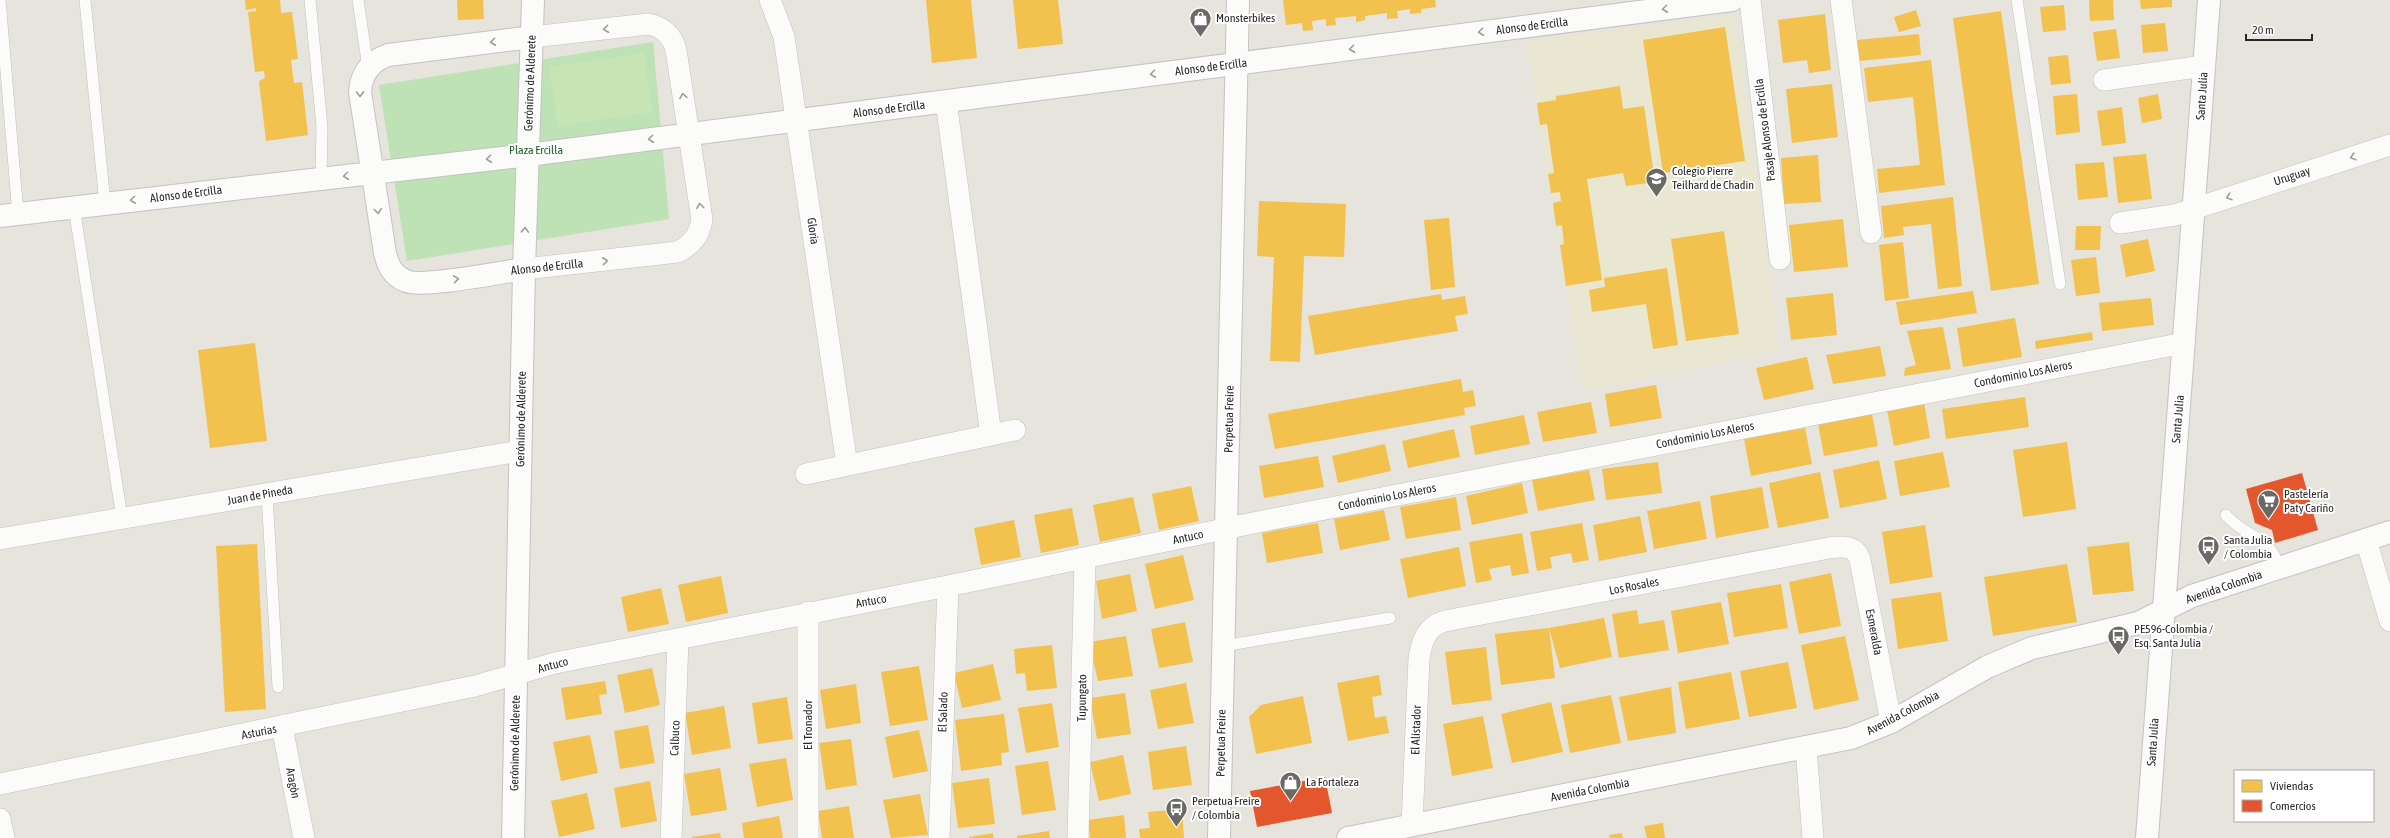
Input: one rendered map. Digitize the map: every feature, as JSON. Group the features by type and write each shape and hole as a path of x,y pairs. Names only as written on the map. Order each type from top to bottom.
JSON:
{"street":[{"name":"Gerónimo de Alderete","path":"513,838 524,269 533,0"},
{"name":"Gloria","path":"770,0 784,37 848,465"},
{"name":"Perpetua Freire","path":"1219,838 1238,0"},
{"name":"Alonso de Ercilla","path":"9,215 528,155 1732,0"},
{"name":"Pasaje Alonso de Ercilla","path":"1750,0 1780,259"},
{"path":"1840,0 1871,233"},
{"name":"Santa Julia","path":"2146,838 2209,0"},
{"name":"Alonso de Ercilla","path":"648,24 664,30 674,42 676,50 702,220 700,231 687,247 669,254 524,269 416,284 399,278 392,271 386,258 360,92 360,84 368,68 381,57 388,55 532,37 648,24"},
{"path":"2104,80 2204,66"},
{"path":"946,101 991,435"},
{"name":"Uruguay","path":"2120,223 2175,215 2390,145"},
{"name":"Condominio Los Aleros","path":"1226,529 2184,343"},
{"path":"806,474 1015,430"},
{"name":"Juan de Pineda","path":"0,539 520,451"},
{"name":"Antuco","path":"516,675 555,663 808,612 948,586 1226,529"},
{"name":"Avenida Colombia","path":"1348,838 1851,738 1891,722 2004,659 2032,648 2138,623 2162,613 2192,596 2390,532"},
{"path":"2366,540 2390,621"},
{"name":"Los Rosales","path":"1425,636 1434,626 1445,622 1829,548 1848,548"},
{"name":"Esmeralda","path":"1848,548 1855,551 1860,560 1891,722"},
{"name":"Tupungato","path":"1078,838 1085,558"},
{"name":"El Salado","path":"939,838 948,586"},
{"name":"El Tronador","path":"808,612 808,838"},
{"name":"El Alistador","path":"1412,825 1419,658 1425,636"},
{"name":"Calbuco","path":"671,838 678,639"},
{"name":"Asturias","path":"0,784 282,727 475,686 516,675"},
{"name":"Aragòn","path":"282,727 304,838"},
{"path":"1806,748 1813,838"},
{"path":"0,819 4,838"}],"lane":[{"path":"0,0 9,215"},
{"path":"85,0 105,204"},
{"path":"310,0 322,127 321,179"},
{"path":"358,0 368,68"},
{"path":"2017,0 2060,284"},
{"path":"74,207 122,518"},
{"path":"267,494 278,687"},
{"path":"2226,515 2241,529 2266,543 2274,553 2279,568"},
{"path":"1224,646 1390,618"}],"shaded area":[{"name":"Colegio Pierre Teilhard de Chadin","path":"1735,15 1779,351 1583,390 1526,41"}],"green space":[{"name":"Plaza Ercilla","path":"653,42 669,219 407,261 379,85"},
{"path":"644,53 652,112 558,126 549,67"}],"building: Viviendas":[{"path":"245,0 280,0 281,13 292,12 298,59 291,60 294,83 302,82 308,135 266,141 259,81 265,78 264,71 255,72 248,12 256,11 256,8 246,10"},
{"path":"457,0 483,0 484,19 458,20"},
{"path":"926,0 971,0 977,58 932,63"},
{"path":"1013,0 1058,0 1063,44 1018,49"},
{"path":"1283,0 1435,0 1436,7 1421,9 1421,13 1410,14 1410,9 1397,11 1398,18 1387,19 1387,13 1365,16 1365,20 1356,22 1356,16 1335,18 1336,25 1326,26 1326,19 1312,21 1313,30 1303,31 1302,23 1286,25"},
{"path":"2089,0 2113,0 2114,20 2090,21"},
{"path":"2140,0 2172,0 2172,7 2141,9"},
{"path":"2064,5 2066,30 2043,32 2040,7"},
{"path":"1916,10 1921,26 1899,32 1894,17"},
{"path":"2001,11 2039,284 1991,291 1953,18"},
{"path":"1825,14 1831,70 1809,73 1807,60 1783,63 1778,20"},
{"path":"2165,23 2168,51 2143,53 2141,25"},
{"path":"1725,27 1745,161 1663,173 1643,40"},
{"path":"2116,29 2120,58 2097,61 2093,32"},
{"path":"1919,34 1921,55 1859,61 1857,40"},
{"path":"2068,55 2071,83 2051,85 2048,57"},
{"path":"1931,60 1945,185 1879,193 1877,169 1920,165 1913,97 1868,102 1864,68"},
{"path":"1832,84 1838,137 1792,143 1786,89"},
{"path":"1620,86 1623,109 1644,106 1655,182 1626,186 1623,173 1587,179 1602,280 1566,286 1560,245 1564,244 1562,225 1556,226 1553,203 1561,201 1560,192 1551,193 1548,174 1554,173 1547,124 1540,125 1537,103 1556,100 1556,96"},
{"path":"2077,94 2080,132 2056,135 2053,96"},
{"path":"2158,94 2162,119 2142,123 2138,98"},
{"path":"2122,107 2126,143 2102,146 2097,111"},
{"path":"2146,154 2152,199 2118,203 2113,157"},
{"path":"1818,155 1821,202 1784,204 1781,158"},
{"path":"2104,162 2108,197 2078,200 2075,164"},
{"path":"1953,197 1962,286 1938,289 1931,224 1903,227 1904,235 1884,238 1881,206"},
{"path":"1259,201 1346,204 1344,257 1304,256 1300,362 1270,361 1274,257 1257,256"},
{"path":"1449,218 1455,287 1431,290 1424,220"},
{"path":"1843,219 1848,267 1794,272 1789,225"},
{"path":"2076,226 2101,226 2100,250 2075,250"},
{"path":"1724,231 1739,334 1686,341 1671,239"},
{"path":"2148,239 2155,271 2126,277 2120,245"},
{"path":"1903,242 1909,298 1885,301 1879,245"},
{"path":"2096,257 2100,293 2076,296 2071,260"},
{"path":"1667,268 1678,345 1653,349 1646,304 1592,312 1589,290 1605,287 1604,278"},
{"path":"1973,291 1977,313 1900,325 1896,302"},
{"path":"1833,293 1837,335 1791,340 1786,298"},
{"path":"1441,294 1442,300 1465,296 1468,314 1455,316 1458,331 1315,355 1308,316"},
{"path":"2151,298 2154,325 2102,331 2099,303"},
{"path":"2015,318 2022,357 1963,367 1957,328"},
{"path":"1943,327 1951,369 1904,376 1905,368 1916,365 1907,331"},
{"path":"2092,332 2093,340 2036,349 2035,341"},
{"path":"255,343 267,441 210,448 198,350"},
{"path":"1880,346 1886,376 1833,384 1826,355"},
{"path":"1807,357 1814,389 1764,400 1756,368"},
{"path":"1461,379 1463,392 1473,390 1476,406 1464,408 1465,415 1275,449 1268,414"},
{"path":"1656,385 1662,418 1610,427 1605,394"},
{"path":"2025,397 2029,427 1946,439 1942,409"},
{"path":"1591,402 1597,433 1543,442 1537,412"},
{"path":"1924,402 1930,438 1894,446 1887,410"},
{"path":"1872,414 1878,446 1824,456 1818,424"},
{"path":"1524,415 1530,444 1475,455 1470,426"},
{"path":"1805,428 1812,464 1751,476 1744,439"},
{"path":"1454,429 1460,457 1408,468 1402,441"},
{"path":"2067,442 2076,509 2023,517 2013,450"},
{"path":"1385,444 1391,471 1338,483 1332,456"},
{"path":"1943,452 1950,487 1900,496 1894,461"},
{"path":"1318,456 1324,487 1264,498 1259,466"},
{"path":"1879,460 1887,499 1840,508 1833,470"},
{"path":"1658,462 1662,493 1606,500 1602,469"},
{"path":"1589,470 1595,500 1538,511 1532,480"},
{"path":"1820,472 1829,518 1778,528 1769,483"},
{"path":"1522,483 1528,513 1472,525 1466,496"},
{"path":"1191,486 1199,521 1159,530 1152,494"},
{"path":"1762,487 1769,528 1716,538 1710,496"},
{"path":"1133,497 1141,533 1100,542 1093,505"},
{"path":"1456,497 1461,530 1406,539 1400,507"},
{"path":"1700,501 1707,539 1654,549 1647,511"},
{"path":"1072,508 1079,545 1041,553 1034,515"},
{"path":"1384,510 1390,540 1340,550 1334,519"},
{"path":"1640,516 1647,552 1599,561 1593,525"},
{"path":"1014,520 1021,557 981,565 974,528"},
{"path":"1318,523 1323,553 1267,563 1262,533"},
{"path":"1582,523 1589,560 1573,563 1571,553 1550,557 1552,568 1537,571 1530,532"},
{"path":"1925,525 1933,577 1890,584 1882,532"},
{"path":"1522,533 1529,573 1512,576 1510,565 1489,569 1492,580 1476,583 1469,542"},
{"path":"2129,542 2134,591 2093,595 2087,547"},
{"path":"257,544 266,709 225,712 216,546"},
{"path":"1459,547 1466,586 1408,598 1400,559"},
{"path":"1183,555 1194,600 1155,609 1145,564"},
{"path":"2067,564 2077,622 1993,636 1984,577"},
{"path":"1831,573 1841,626 1799,634 1789,582"},
{"path":"1130,574 1137,611 1102,619 1096,581"},
{"path":"721,576 728,613 686,622 678,585"},
{"path":"1781,584 1788,628 1734,637 1727,593"},
{"path":"661,588 669,624 628,632 621,597"},
{"path":"1941,592 1948,641 1898,649 1891,599"},
{"path":"1721,602 1729,644 1678,653 1671,611"},
{"path":"1637,610 1639,624 1664,620 1669,650 1619,658 1612,614"},
{"path":"1604,618 1612,657 1560,668 1549,628"},
{"path":"1185,622 1193,662 1159,668 1151,629"},
{"path":"1549,628 1555,678 1501,685 1495,634"},
{"path":"1126,636 1133,676 1098,681 1089,642"},
{"path":"1845,636 1859,700 1814,710 1801,645"},
{"path":"1052,645 1057,688 1027,691 1025,673 1016,674 1014,649"},
{"path":"1486,647 1492,700 1452,705 1445,652"},
{"path":"1788,662 1797,708 1749,717 1740,671"},
{"path":"993,664 1001,700 962,708 954,673"},
{"path":"919,666 928,720 890,726 881,672"},
{"path":"652,668 660,705 625,713 617,675"},
{"path":"1731,672 1740,719 1686,729 1678,682"},
{"path":"1379,675 1382,695 1372,697 1375,718 1386,716 1389,733 1348,741 1337,683"},
{"path":"605,681 607,694 599,695 602,714 566,720 561,688"},
{"path":"1186,683 1194,723 1158,729 1150,690"},
{"path":"856,684 861,723 826,729 820,690"},
{"path":"1671,687 1676,733 1628,741 1619,697"},
{"path":"1125,693 1131,734 1097,739 1090,698"},
{"path":"1611,695 1621,743 1570,753 1561,705"},
{"path":"1303,696 1312,743 1256,754 1249,717 1261,705"},
{"path":"787,697 793,739 758,744 752,703"},
{"path":"1551,702 1563,752 1512,763 1501,714"},
{"path":"1052,703 1059,747 1026,753 1018,708"},
{"path":"724,706 731,748 692,755 685,713"},
{"path":"1004,714 1009,752 1001,753 1002,765 961,771 955,720"},
{"path":"1483,716 1493,768 1452,776 1443,724"},
{"path":"648,725 655,763 620,769 614,731"},
{"path":"919,730 928,771 893,778 885,737"},
{"path":"590,735 598,773 561,781 553,742"},
{"path":"851,739 857,785 826,790 819,743"},
{"path":"1186,746 1192,785 1153,790 1148,752"},
{"path":"1123,755 1131,794 1099,801 1090,762"},
{"path":"786,758 793,800 757,807 749,764"},
{"path":"1048,761 1056,810 1022,815 1015,766"},
{"path":"720,768 727,810 691,816 684,774"},
{"path":"989,778 995,824 958,828 952,783"},
{"path":"650,781 657,821 621,828 614,788"},
{"path":"587,793 595,829 559,837 551,801"},
{"path":"920,794 928,835 891,838 883,800"},
{"path":"849,806 854,838 822,838 818,811"},
{"path":"1182,809 1184,838 1140,838 1139,829 1150,828 1148,812"},
{"path":"1124,815 1126,838 1090,838 1088,820"},
{"path":"779,816 783,838 744,838 742,823"},
{"path":"1663,823 1665,838 1647,838 1644,826"},
{"path":"1049,831 1050,838 1017,838 1017,836"},
{"path":"720,833 721,838 692,838 692,837"},
{"path":"993,833 993,838 969,838 969,837"},
{"path":"1622,833 1623,838 1610,838 1609,835"}],"building: Comercios":[{"path":"2302,473 2318,530 2275,543 2272,530 2255,523 2246,489"},
{"name":"La Fortaleza","path":"1325,777 1332,813 1257,827 1250,791"}],"place":[{"name":"Monsterbikes","path":"1201,38"},
{"name":"Colegio Pierre Teilhard de Chadin","path":"1656,198"},
{"name":"Pastelería Paty Cariño","path":"2269,520"},
{"name":"Santa Julia / Colombia","path":"2209,566"},
{"name":"PE596-Colombia / Esq. Santa Julia","path":"2118,656"},
{"name":"La Fortaleza","path":"1291,802"},
{"name":"Perpetua Freire / Colombia","path":"1177,828"}]}
